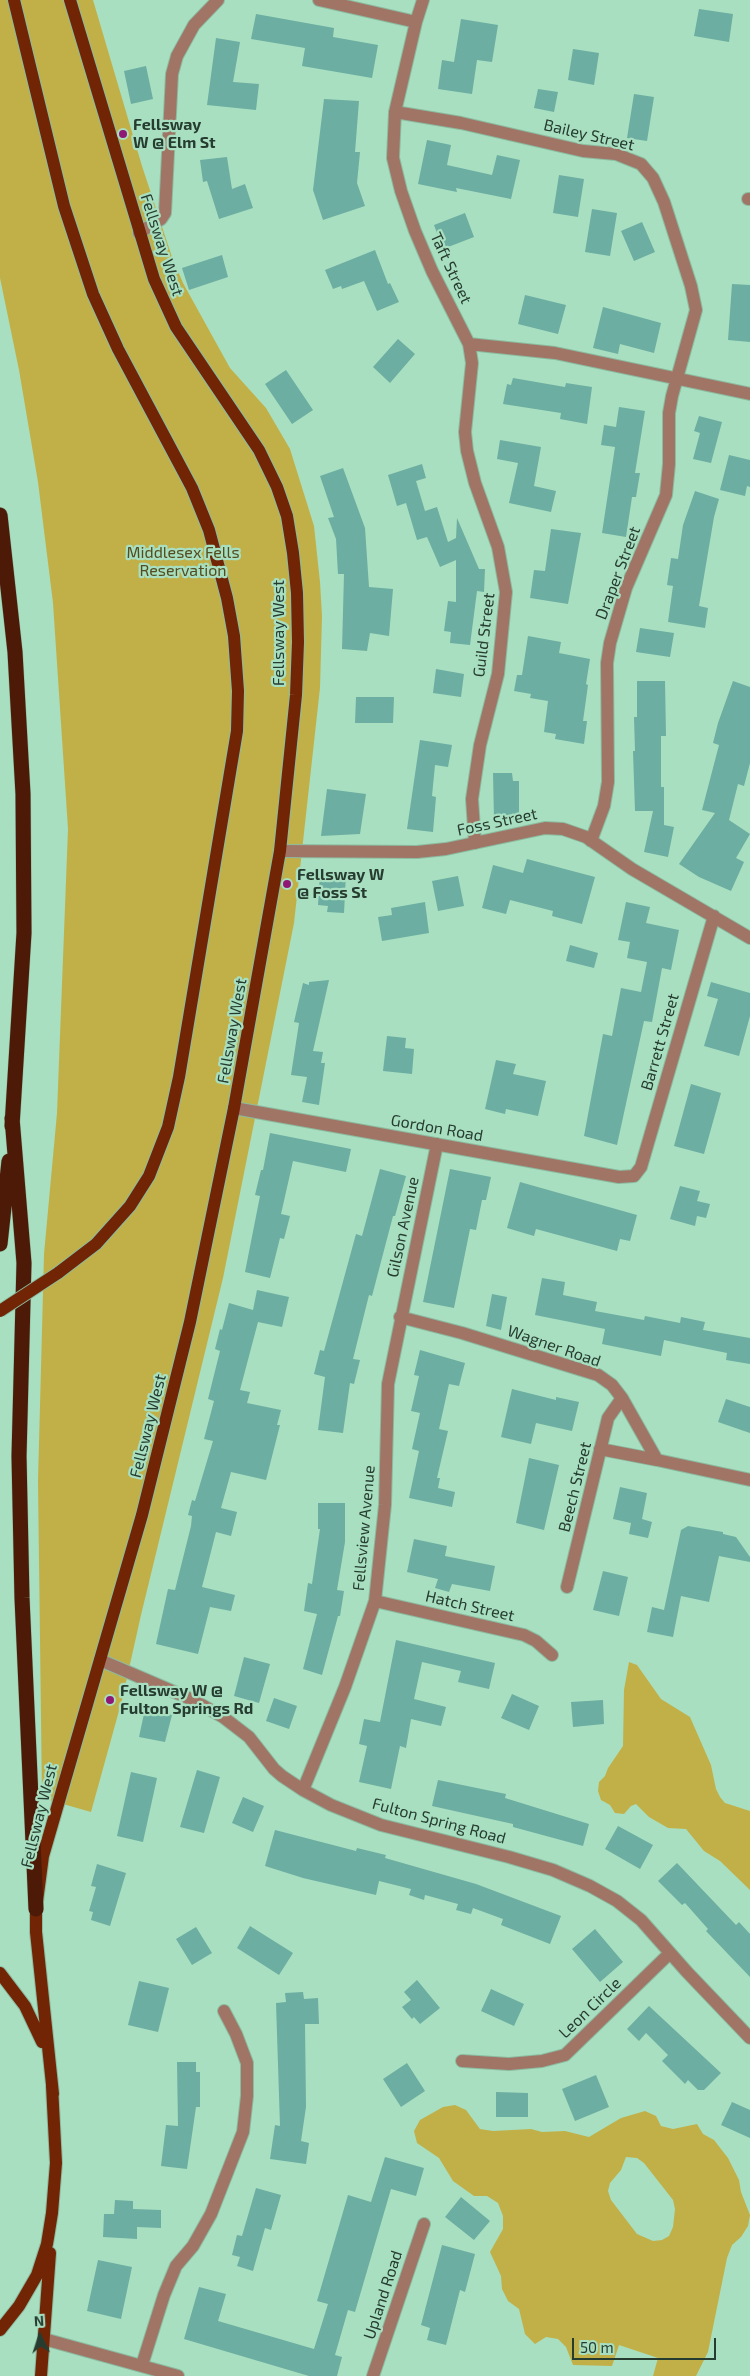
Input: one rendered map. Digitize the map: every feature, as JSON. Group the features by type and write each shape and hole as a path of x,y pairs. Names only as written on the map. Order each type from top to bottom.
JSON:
{"highway":[{"path":"0,515 16,652 24,803 24,933 12,1118 0,1244"},
{"path":"12,1118 24,1263 19,1456 22,1598 36,1909"}],"main road":[{"path":"0,1311 96,1244 130,1206 148,1176 168,1127 182,1059 236,731 238,691 234,636 228,598 209,530 192,488 118,349 90,287 66,213 14,0"},
{"name":"Fellsway West","path":"53,2094 37,1947 36,1909 40,1872 50,1827 142,1515 190,1322 234,1108 280,851 296,695 298,642 297,592 287,516 277,487 259,450 176,327 154,279 70,0"},
{"path":"1,1974 22,2000 38,2029 46,2055 53,2094 56,2147 54,2201 41,2376"},
{"path":"0,2330 19,2306 37,2275 47,2244 54,2201"}],"street":[{"path":"139,233 160,220 165,213 172,74 177,56 194,25 218,0"},
{"path":"319,0 416,22"},
{"name":"Taft Street","path":"424,0 416,22 394,112 393,158 401,192 432,271 469,344"},
{"name":"Bailey Street","path":"394,112 461,123 583,151 616,154 641,164 653,178 664,202 685,266 696,310 694,324 676,377"},
{"path":"469,344 555,353 750,394"},
{"name":"Guild Street","path":"469,344 472,363 465,432 467,451 475,483 502,562 506,592 498,674 480,745 472,799 476,843"},
{"name":"Draper Street","path":"591,840 604,806 608,782 607,663 610,643 626,588 666,495 669,464 669,413 676,377"},
{"name":"Foss Street","path":"280,851 417,852 446,849 551,828 575,832 591,840 632,869 750,938"},
{"name":"Barrett Street","path":"634,1176 641,1167 714,916"},
{"name":"Gordon Road","path":"234,1108 619,1177 634,1176"},
{"name":"Gilson Avenue","path":"400,1317 437,1144"},
{"name":"Wagner Road","path":"400,1317 462,1332 598,1376 612,1385 622,1398 657,1460"},
{"name":"Fellsview Avenue","path":"302,1790 345,1687 374,1601 385,1505 388,1384 400,1317"},
{"name":"Beech Street","path":"567,1587 608,1418 622,1398"},
{"path":"600,1449 750,1480"},
{"name":"Hatch Street","path":"374,1601 524,1635 536,1641 552,1655"},
{"name":"Fulton Spring Road","path":"100,1660 193,1700 223,1717 249,1737 274,1769 302,1790 331,1805 381,1825 553,1870 590,1886 617,1901 641,1920 670,1954 750,2038"},
{"name":"Leon Circle","path":"462,2061 509,2064 542,2061 565,2055 670,1954"},
{"path":"142,2365 164,2295 176,2266 193,2246 211,2214 243,2132 247,2096 246,2063 236,2034 224,2012"},
{"name":"Upland Road","path":"374,2376 424,2224"},
{"path":"44,2339 178,2376"}],"green space":[{"name":"Middlesex Fells Reservation","path":"0,0 93,0 142,166 172,257 183,283 230,368 266,408 290,449 314,526 322,616 320,688 294,923 223,1278 122,1700 91,1812 42,1798 38,1481 44,1254 57,1113 68,829 53,603 38,482 19,370 0,278"},
{"path":"629,1662 637,1665 661,1699 690,1717 711,1765 716,1789 720,1797 725,1803 750,1811 750,1890 720,1861 704,1851 686,1829 668,1828 649,1817 636,1804 631,1806 624,1814 615,1813 610,1805 601,1800 598,1791 599,1782 605,1776 608,1768 623,1746 624,1690"},
{"path":"455,2105 466,2110 480,2129 493,2131 531,2129 542,2132 565,2131 589,2137 621,2118 645,2111 656,2116 661,2126 673,2129 697,2124 703,2134 714,2140 728,2158 739,2180 741,2192 750,2215 748,2226 741,2237 732,2245 727,2258 708,2352 696,2376 653,2376 658,2358 619,2345 612,2366 573,2365 566,2347 558,2339 546,2337 535,2344 525,2334 519,2309 508,2301 502,2289 501,2276 490,2252 503,2229 503,2216 498,2203 487,2196 474,2196 453,2181 439,2158 417,2143 414,2131 420,2120 443,2107","holes":["626,2157 637,2158 644,2163 673,2200 675,2209 673,2227 669,2236 662,2240 653,2241 637,2234 611,2200 608,2191 610,2183 621,2170"]}],"building":[{"path":"699,9 733,14 729,42 694,36"},
{"path":"256,14 334,28 333,37 378,45 372,78 302,66 305,48 251,39"},
{"path":"461,19 498,25 492,62 477,60 472,94 438,89 442,60 454,62"},
{"path":"216,38 240,42 233,82 259,84 256,110 207,105"},
{"path":"573,49 599,53 594,85 568,80"},
{"path":"146,66 153,99 131,104 124,71"},
{"path":"538,89 558,92 554,112 534,108"},
{"path":"634,94 654,97 647,141 627,138"},
{"path":"324,99 359,101 355,152 360,152 357,183 365,206 323,220 313,190"},
{"path":"427,140 451,145 447,165 492,175 497,155 520,160 511,199 456,188 457,192 418,184"},
{"path":"227,157 232,189 245,184 253,208 219,219 207,181 203,182 200,160"},
{"path":"559,175 584,179 578,217 553,213"},
{"path":"592,209 617,213 610,256 585,252"},
{"path":"465,213 474,237 443,249 434,225"},
{"path":"642,222 655,252 634,261 621,231"},
{"path":"375,250 388,284 390,283 399,302 377,311 364,281 342,289 341,286 333,289 325,270"},
{"path":"222,255 228,277 189,290 182,268"},
{"path":"732,284 750,285 750,342 728,340"},
{"path":"525,295 566,305 558,334 518,324"},
{"path":"603,307 661,323 654,353 620,344 618,354 593,348"},
{"path":"398,339 415,354 390,383 373,367"},
{"path":"286,370 313,410 292,424 265,384"},
{"path":"513,378 565,387 566,383 592,387 587,424 560,419 561,413 503,404 507,384 511,385"},
{"path":"619,407 645,411 635,473 640,473 636,497 632,497 626,537 602,533 615,447 601,445 604,425 616,427"},
{"path":"699,416 722,422 711,463 693,459 700,433 694,431"},
{"path":"500,440 541,447 534,486 556,491 551,512 509,503 518,463 497,459"},
{"path":"729,455 750,460 750,487 747,486 745,496 720,490"},
{"path":"422,464 426,478 416,481 425,511 437,507 448,542 456,538 457,518 479,569 485,569 484,592 477,591 470,645 450,643 451,632 444,631 448,601 456,602 456,560 440,567 427,537 417,540 406,503 397,506 388,475"},
{"path":"343,468 365,528 369,587 393,589 389,636 370,633 367,651 342,649 344,574 338,574 336,539 328,518 334,517 320,476"},
{"path":"695,491 719,499 714,517 699,606 708,608 705,628 668,622 673,586 667,585 671,558 678,559 683,525"},
{"path":"551,529 581,533 568,604 530,598 534,570 545,571"},
{"path":"640,628 674,633 670,657 636,652"},
{"path":"528,636 561,642 559,653 590,659 583,721 587,721 584,744 555,739 556,734 544,732 548,701 530,698 531,694 514,691 517,675 522,675"},
{"path":"436,669 464,674 461,697 433,693"},
{"path":"637,681 665,681 666,736 661,736 661,787 664,787 664,825 674,827 668,857 644,852 653,811 635,811 633,751 635,751 634,717 637,717"},
{"path":"733,681 750,687 750,763 744,786 738,784 729,820 750,834 736,858 744,862 731,891 699,877 679,864 715,813 702,810 719,745 713,743"},
{"path":"356,697 394,697 393,723 355,723"},
{"path":"420,740 452,745 448,767 435,765 432,796 436,797 433,832 407,829"},
{"path":"493,773 512,773 513,781 519,781 519,818 494,819"},
{"path":"327,789 366,794 360,834 321,836"},
{"path":"527,859 595,877 582,924 552,916 553,911 510,900 506,914 482,908 493,865 523,873"},
{"path":"320,872 346,874 344,913 327,912 328,906 318,905"},
{"path":"458,876 464,906 438,911 432,881"},
{"path":"425,902 429,933 382,941 378,917 392,915 391,908"},
{"path":"626,902 650,907 646,923 679,930 671,970 662,968 652,1022 644,1021 617,1145 584,1136 603,1034 612,1036 621,988 641,992 647,962 627,958 630,942 618,940"},
{"path":"570,945 598,953 594,968 566,961"},
{"path":"329,980 313,1051 323,1052 321,1063 325,1063 319,1105 302,1102 307,1077 291,1075 299,1023 294,1022 303,983 309,985 309,982"},
{"path":"711,982 750,993 750,1016 739,1056 704,1046 718,999 707,996"},
{"path":"387,1036 406,1038 405,1048 414,1049 412,1074 383,1071"},
{"path":"496,1060 516,1064 513,1074 546,1081 538,1116 506,1109 505,1114 485,1109"},
{"path":"691,1084 721,1093 704,1154 674,1146"},
{"path":"270,1133 351,1149 346,1172 293,1161 281,1214 290,1216 284,1239 280,1238 270,1278 245,1272 260,1196 255,1195 261,1170 263,1170"},
{"path":"380,1169 406,1176 395,1216 393,1216 372,1296 369,1295 353,1359 360,1360 354,1384 350,1383 343,1433 318,1430 325,1377 314,1374 320,1350 324,1351 356,1234 362,1236"},
{"path":"450,1169 491,1177 486,1200 482,1200 476,1230 470,1229 454,1308 423,1302"},
{"path":"520,1182 637,1215 630,1241 620,1239 617,1251 536,1229 534,1236 507,1228"},
{"path":"680,1186 700,1191 697,1201 710,1204 706,1218 697,1216 695,1226 670,1219"},
{"path":"542,1278 565,1282 563,1295 597,1302 595,1311 644,1320 645,1316 680,1323 681,1317 705,1322 703,1330 750,1338 750,1364 726,1360 727,1353 664,1340 661,1356 602,1344 605,1329 535,1315"},
{"path":"257,1290 289,1297 282,1327 258,1322 240,1390 250,1392 247,1403 281,1410 277,1425 280,1425 266,1480 231,1472 221,1508 237,1512 231,1536 216,1532 202,1587 235,1595 231,1611 210,1607 198,1654 156,1644 168,1589 175,1590 191,1526 192,1516 188,1515 192,1500 195,1501 213,1441 204,1439 214,1401 208,1399 220,1351 215,1349 220,1329 222,1330 229,1303 253,1310"},
{"path":"492,1294 507,1297 501,1330 486,1326"},
{"path":"420,1350 465,1363 459,1386 449,1384 439,1429 448,1431 437,1478 440,1478 438,1488 455,1492 452,1507 409,1498 419,1451 412,1449 420,1413 411,1411 419,1376 414,1375"},
{"path":"512,1389 556,1400 556,1397 579,1402 572,1431 536,1423 531,1444 501,1437"},
{"path":"726,1399 750,1407 750,1433 718,1422"},
{"path":"529,1458 559,1465 544,1530 516,1523"},
{"path":"620,1487 647,1493 642,1519 652,1522 648,1538 629,1534 631,1523 613,1519"},
{"path":"318,1503 345,1503 345,1542 337,1590 344,1591 340,1616 338,1616 322,1675 303,1669 317,1614 304,1611 308,1583 312,1584 320,1529 318,1529"},
{"path":"688,1526 723,1532 723,1534 736,1537 750,1557 750,1562 719,1556 709,1602 681,1596 673,1637 647,1632 652,1607 664,1610 681,1530"},
{"path":"414,1539 447,1546 445,1556 495,1566 490,1591 452,1584 449,1592 435,1588 438,1579 407,1572"},
{"path":"603,1571 628,1577 619,1616 593,1610"},
{"path":"396,1640 495,1663 489,1689 458,1682 461,1671 422,1662 414,1699 446,1707 441,1726 411,1719 406,1748 400,1746 391,1789 359,1782 367,1746 359,1744 364,1719 380,1722"},
{"path":"244,1657 270,1664 259,1703 234,1696"},
{"path":"512,1694 539,1706 529,1730 501,1718"},
{"path":"274,1698 297,1706 289,1729 266,1721"},
{"path":"603,1700 604,1724 573,1727 571,1702"},
{"path":"145,1709 172,1715 165,1742 139,1737"},
{"path":"197,1770 220,1777 204,1833 180,1827"},
{"path":"131,1772 157,1778 143,1842 117,1836"},
{"path":"438,1780 506,1794 505,1798 589,1824 583,1846 513,1827 513,1824 432,1806"},
{"path":"243,1797 264,1806 253,1832 232,1823"},
{"path":"618,1826 653,1845 640,1869 605,1849"},
{"path":"275,1830 356,1851 357,1848 386,1855 385,1858 476,1884 561,1916 550,1944 501,1925 503,1919 473,1908 471,1914 456,1910 458,1904 425,1895 424,1900 409,1895 411,1889 379,1881 376,1895 303,1878 265,1866"},
{"path":"677,1863 736,1925 739,1922 750,1934 750,1977 706,1931 708,1929 685,1903 682,1905 658,1881"},
{"path":"97,1864 126,1873 110,1926 91,1920 93,1912 89,1911 96,1887 91,1886"},
{"path":"250,1926 293,1953 279,1975 237,1948"},
{"path":"196,1927 212,1953 192,1965 176,1939"},
{"path":"595,1929 623,1962 600,1982 572,1949"},
{"path":"417,1980 440,2008 420,2024 414,2017 412,2019 402,2007 411,2000 404,1992"},
{"path":"139,1981 169,1988 158,2032 128,2025"},
{"path":"491,1989 524,2004 514,2026 481,2011"},
{"path":"303,1992 304,1999 318,1998 319,2024 305,2024 306,2107 301,2141 309,2143 306,2164 270,2159 275,2125 280,2126 276,2003 286,2002 285,1993"},
{"path":"649,2006 721,2073 704,2090 698,2090 688,2080 685,2084 662,2061 668,2055 646,2033 639,2041 627,2029"},
{"path":"177,2062 196,2062 196,2072 200,2072 200,2107 196,2107 187,2169 161,2166 166,2125 178,2126"},
{"path":"407,2063 425,2091 401,2107 383,2079"},
{"path":"596,2075 609,2107 575,2121 562,2089"},
{"path":"496,2092 528,2093 528,2117 496,2117"},
{"path":"732,2102 750,2110 750,2138 721,2125"},
{"path":"385,2157 424,2168 416,2196 391,2189 355,2312 348,2310 335,2355 342,2357 337,2376 309,2376 184,2339 199,2287 226,2294 218,2321 314,2349 328,2304 317,2301 348,2195 371,2202"},
{"path":"256,2188 281,2195 271,2230 265,2228 253,2271 237,2266 240,2257 232,2255 237,2235 242,2236"},
{"path":"461,2197 490,2221 474,2240 445,2217"},
{"path":"115,2200 133,2201 133,2209 161,2210 161,2228 137,2227 137,2239 103,2237 104,2214 114,2214"},
{"path":"442,2245 475,2254 465,2292 460,2290 446,2345 427,2340 430,2328 421,2325"},
{"path":"98,2260 132,2267 121,2319 87,2311"}],"place":[{"name":"Fellsway W @ Elm St","path":"123,134"},
{"name":"Fellsway W @ Foss St","path":"287,884"},
{"name":"Fellsway W @ Fulton Springs Rd","path":"110,1700"}]}
